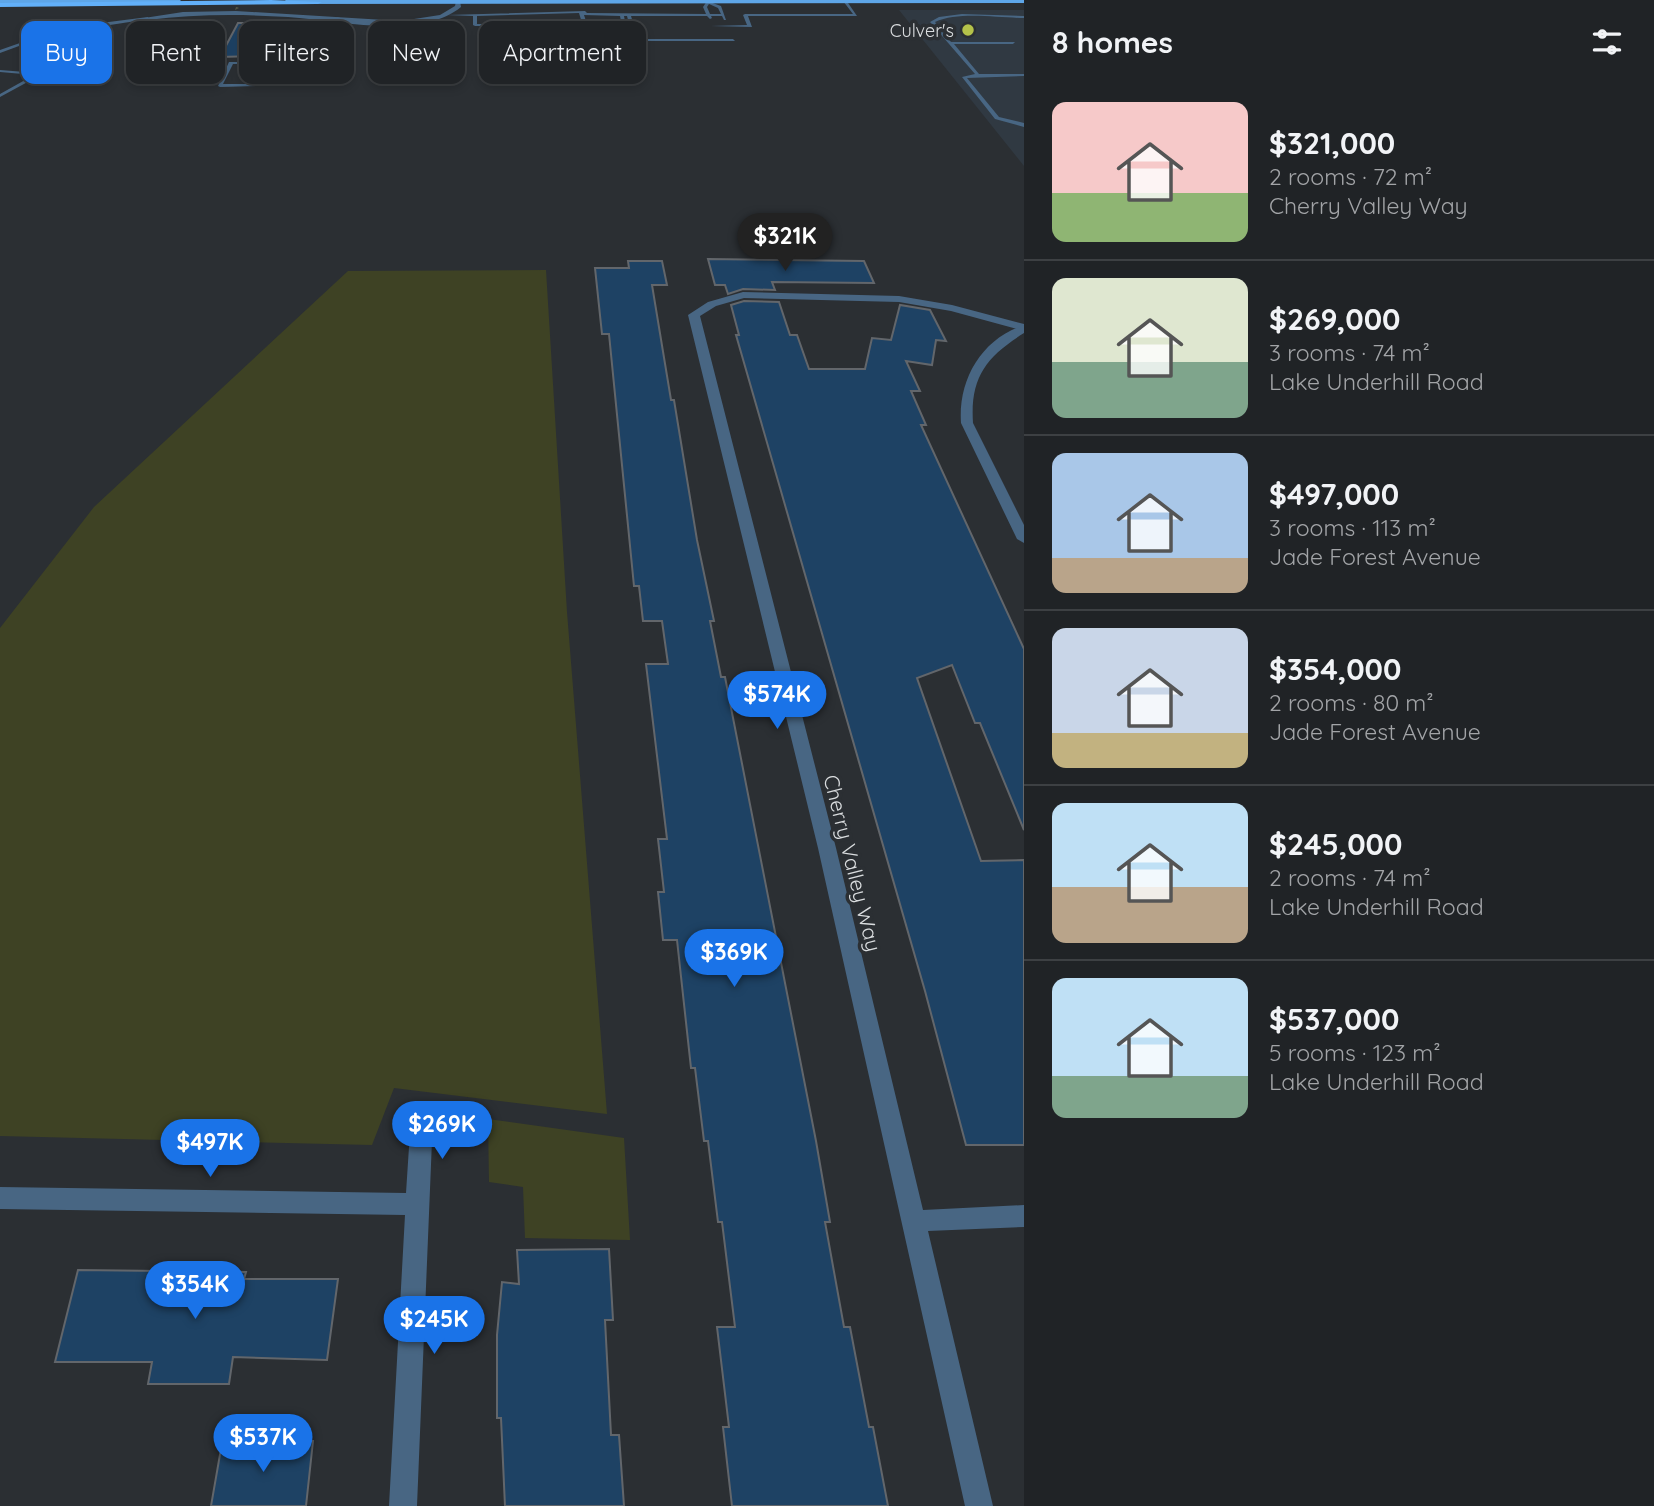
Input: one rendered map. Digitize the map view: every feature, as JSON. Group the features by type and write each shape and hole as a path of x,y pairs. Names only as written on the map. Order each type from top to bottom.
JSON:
{"highway":[{"path":"0,3 1024,1"}],"street":[{"path":"148,18 265,14 405,22 449,15 458,7 458,1"},
{"name":"Cherry Valley Way","path":"979,1506 827,848 695,315 712,304 743,295 899,299 952,308 1024,328"},
{"path":"1022,532 967,423 964,404 978,363 996,345 1024,328"},
{"path":"403,1506 422,1116"},
{"path":"0,1198 418,1204"},
{"path":"913,1221 1024,1216"}],"lane":[{"path":"722,50 705,7 709,1 720,7 737,50"},
{"path":"713,26 750,26 745,15 856,15 845,1"},
{"path":"581,14 587,11 584,2"},
{"path":"475,16 475,25 585,24 581,14"},
{"path":"449,15 723,15"},
{"path":"622,15 623,21"},
{"path":"629,15 631,21"},
{"path":"978,75 932,22 935,18 1024,17"},
{"path":"112,23 148,18"},
{"path":"335,21 338,18"},
{"path":"646,40 733,40"},
{"path":"950,43 1013,43"},
{"path":"0,52 21,44"},
{"path":"231,63 266,63 256,85 220,86 231,63"},
{"path":"0,71 21,73"},
{"path":"1024,75 964,77 997,118 1024,125"},
{"path":"0,96 22,84"}],"shaded area":[{"path":"899,10 1024,10 1024,166"}],"green space":[{"path":"546,270 567,612 607,1114 394,1088 372,1145 0,1136 0,628 94,507 348,271"},
{"path":"488,1119 624,1138 630,1240 525,1238 523,1187 489,1182"}],"building":[{"path":"239,23 239,57 225,57 225,48"},
{"path":"708,259 864,261 874,283 772,282 775,290 743,289 728,294 725,285 715,285"},
{"path":"628,261 662,261 667,285 652,285 671,400 674,400 697,540 714,621 710,621 721,677 725,677 816,1141 830,1222 825,1222 844,1327 850,1327 869,1427 873,1427 888,1506 732,1506 723,1427 729,1427 717,1327 735,1327 722,1222 718,1222 695,1068 691,1068 677,940 663,940 658,892 664,892 658,839 667,839 646,664 668,664 662,621 643,621 639,586 634,586 609,334 602,334 595,268 629,268"},
{"path":"744,301 779,302 790,335 797,335 809,369 865,369 872,338 891,340 900,305 930,310 946,341 936,340 932,365 906,361 920,391 911,391 926,425 921,425 1024,649 1024,830 980,723 975,723 952,665 917,678 981,861 1024,860 1024,1145 966,1145 925,991 736,335 739,335 731,305"},
{"path":"609,1249 613,1320 605,1320 611,1435 619,1435 624,1506 505,1506 501,1418 497,1418 497,1335 502,1282 519,1284 517,1250"},
{"path":"78,1270 246,1272 244,1279 338,1279 327,1360 233,1357 229,1384 148,1384 152,1362 55,1362"},
{"path":"313,1441 306,1506 211,1506 222,1443"}],"place":[{"name":"Culver's","path":"968,30"}]}
